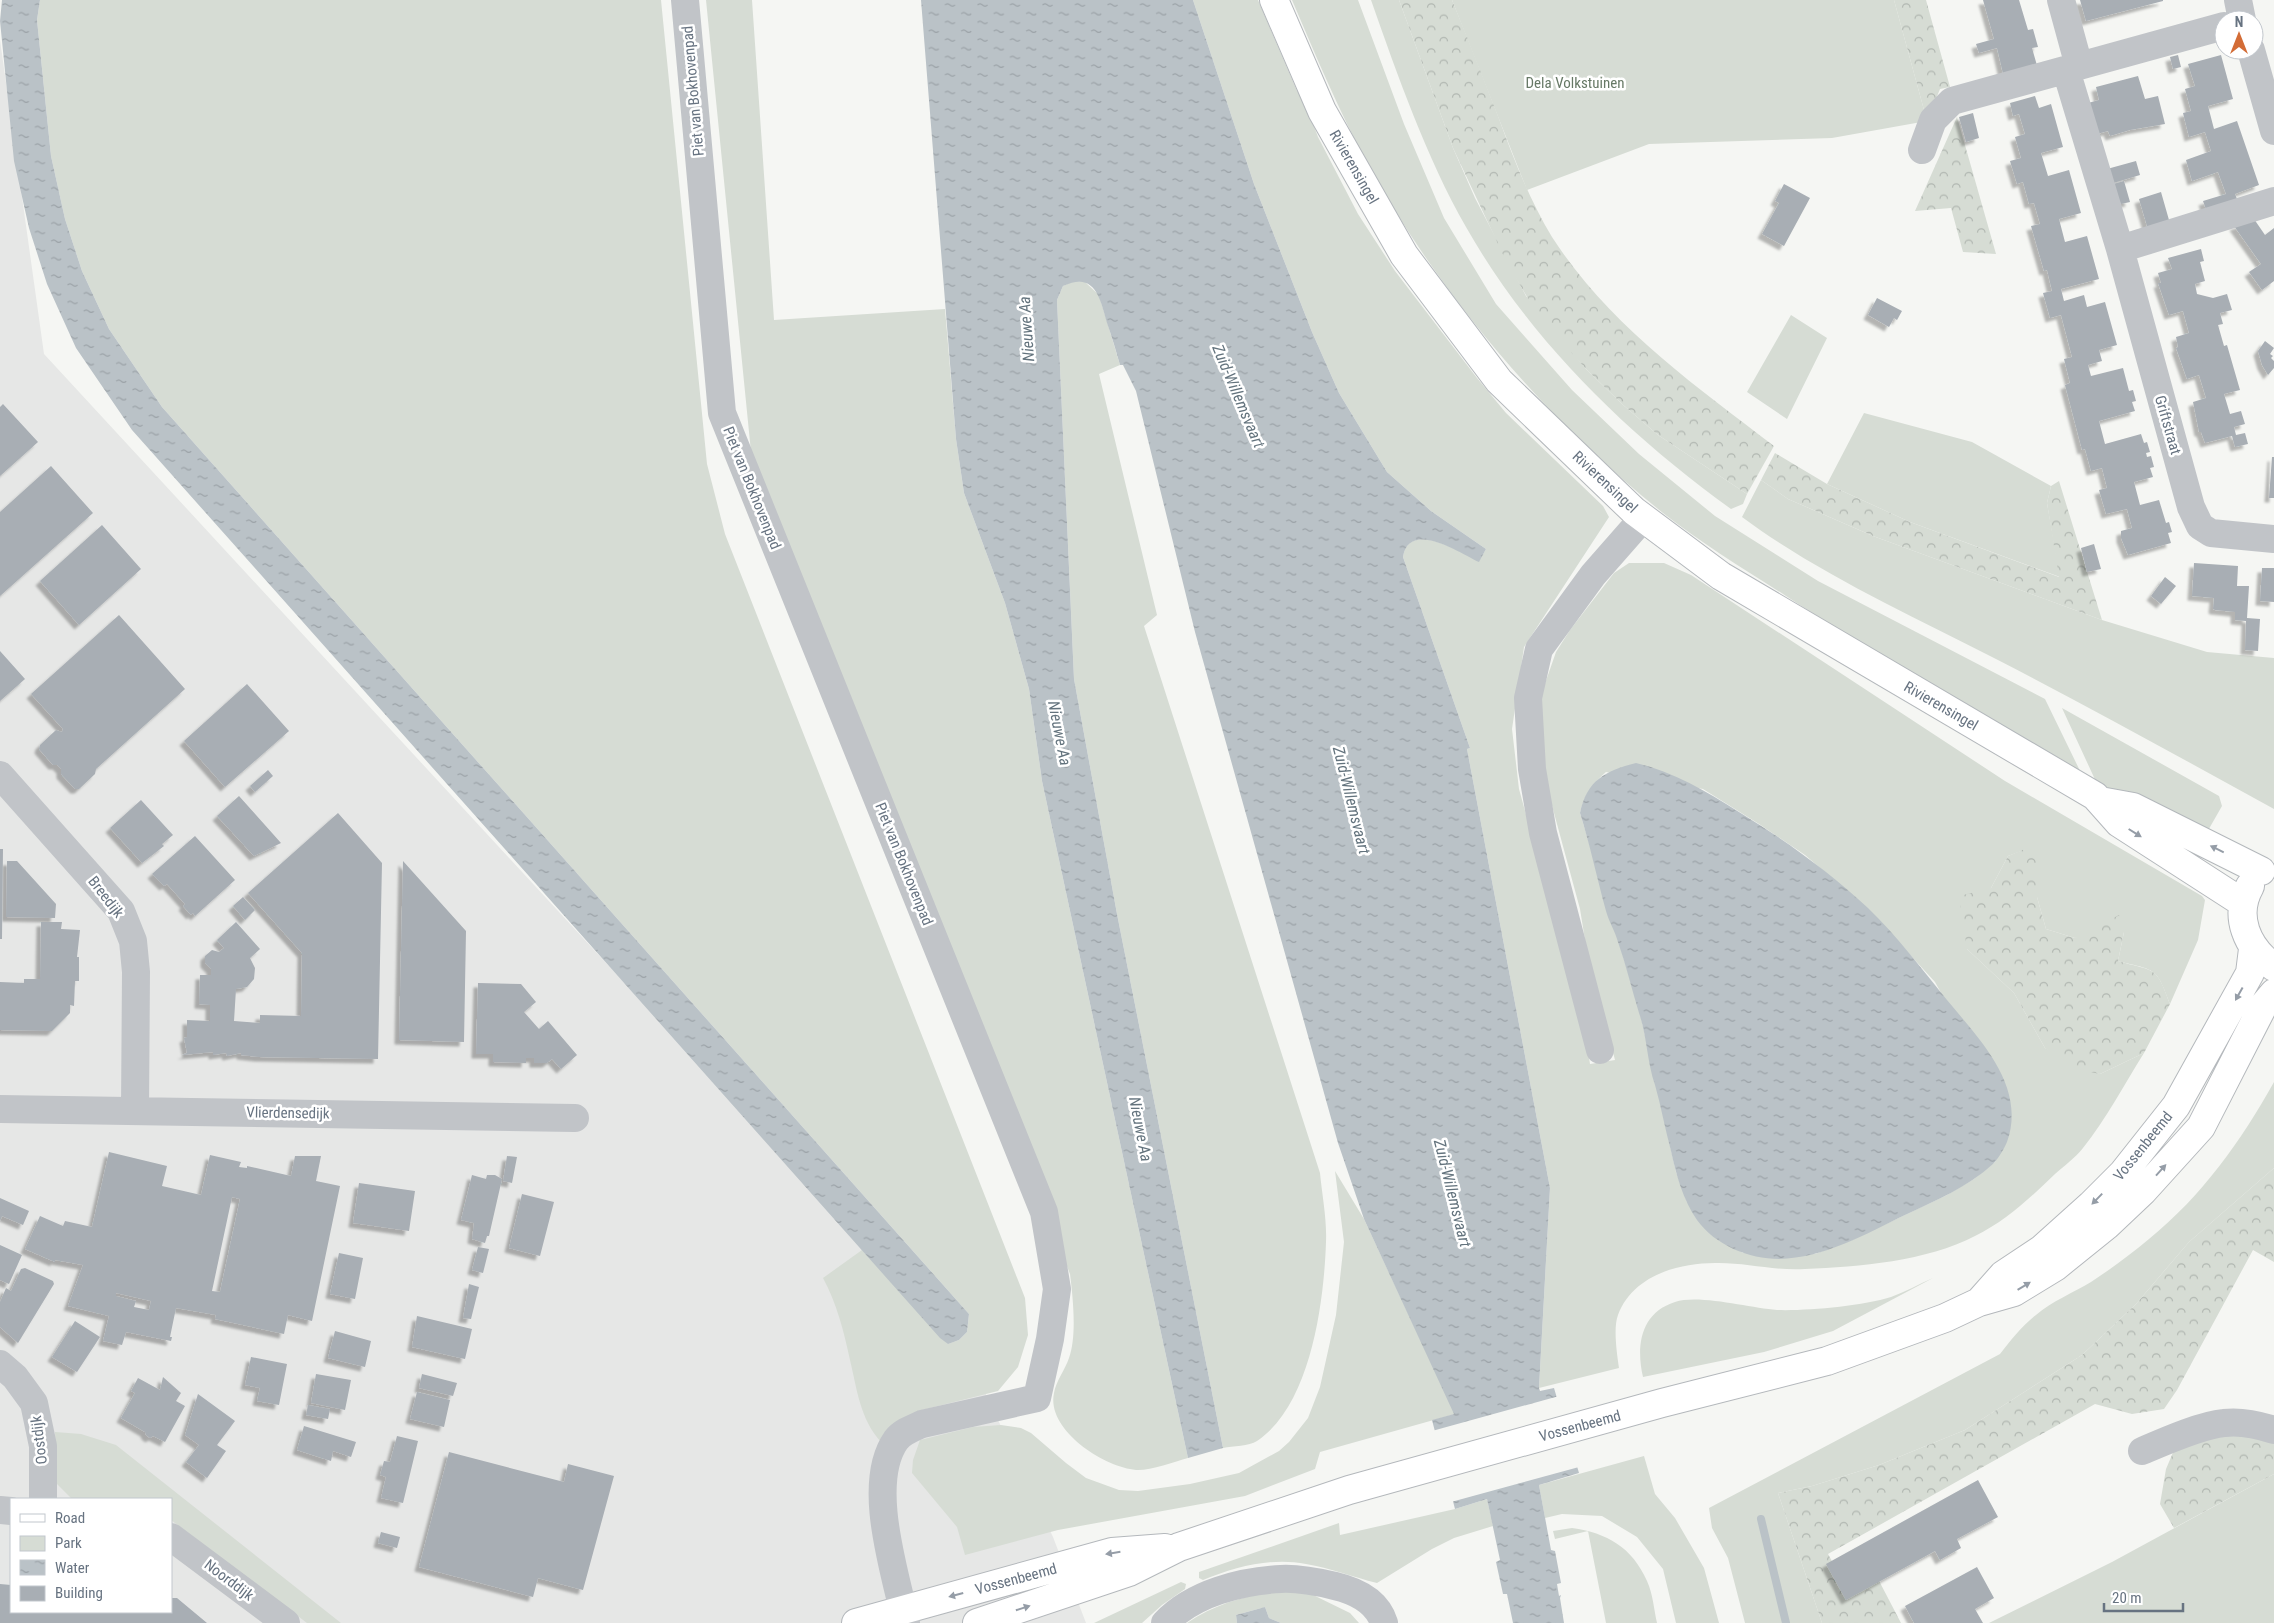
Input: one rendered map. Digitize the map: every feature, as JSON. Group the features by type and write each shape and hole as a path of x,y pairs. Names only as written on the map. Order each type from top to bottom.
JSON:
{"main road":[{"name":"Rivierensingel","path":"1274,0 1322,111 1404,254 1499,381 1643,518 1721,576 2100,801 2119,823 2243,903"},
{"name":"Rivierensingel","path":"2100,801 2133,807 2268,867"},
{"path":"2268,867 2253,880 2243,903 2242,919 2253,949 2274,967"},
{"name":"Vossenbeemd","path":"1979,1302 2003,1275 2042,1249 2091,1205 2123,1173 2176,1106 2250,973 2253,949"},
{"name":"Vossenbeemd","path":"977,1623 1129,1572 1179,1547 1349,1490 1662,1403 1827,1361 1946,1318 1979,1302 2014,1292 2056,1267 2107,1225 2143,1191 2201,1127 2263,1006 2274,993"},
{"name":"Vossenbeemd","path":"856,1623 905,1616 1112,1552 1179,1547"}],"street":[{"name":"Piet van Bokhovenpad","path":"685,0 722,413 1044,1212 1057,1289 1050,1339 1037,1398 922,1424 907,1431 896,1440 884,1468 882,1499 886,1539 905,1616"},
{"name":"Griftstraat","path":"2061,0 2072,68 2191,507 2200,526 2211,533 2274,539"},
{"path":"1922,150 1933,120 1952,101 2214,29"},
{"path":"2255,60 2269,94 2274,131"},
{"path":"2120,249 2274,201"},
{"path":"1600,1050 1543,833 1532,769 1528,698 1539,649 1593,575 1643,518"},
{"name":"Breedijk","path":"0,775 121,911 133,941 136,972 136,1110"},
{"name":"Vlierdensedijk","path":"0,1109 575,1118"},
{"name":"Oostdijk","path":"0,1364 15,1377 34,1403 42,1446 42,1498"},
{"path":"2142,1451 2182,1435 2223,1423 2260,1425 2274,1430"},
{"name":"Noorddijk","path":"172,1539 286,1623"},
{"path":"1165,1623 1175,1613 1205,1596 1245,1583 1282,1578 1313,1581 1347,1589 1379,1613"}],"shaded area":[{"path":"0,40 44,354 967,1354 1053,1537 1086,1623 0,1623"}],"green space":[{"path":"40,0 661,0 707,464 725,534 1025,1298 1028,1335 1018,1367 998,1391 918,1411 881,1442 868,1424 864,1414 857,1393 840,1318 823,1278 862,1250 948,1344 959,1340 967,1332 969,1314 162,407 109,329 82,271 65,219 51,156 37,20"},
{"path":"706,0 752,0 774,320 945,309 956,439 964,493 1005,603 1029,689 1042,781 1188,1458 1141,1470 1109,1462 1094,1454 1068,1433 1059,1420 1054,1407 1055,1389 1069,1358 1073,1339 1073,1305 1070,1274 752,462"},
{"path":"1193,0 1258,0 1297,91 1306,105 1318,137 1358,214 1395,271 1506,413 1603,506 1609,517 1524,647 1512,729 1519,789 1584,1025 1590,1064 1615,1060 1586,946 1580,909 1544,776 1541,695 1556,652 1570,630 1614,573 1629,563 1664,563 1691,575 2005,781 2202,896 2205,900 2198,940 2170,1004 2161,983 2153,972 2118,961 2124,932 2075,938 2046,929 2037,897 2037,845 2008,856 1991,888 1967,949 2014,993 2045,1048 2100,1074 2144,1053 2107,1114 2083,1148 2073,1159 2007,1216 1986,1230 1956,1245 1892,1261 1826,1268 1794,1269 1730,1263 1704,1263 1674,1268 1646,1281 1625,1301 1617,1320 1616,1349 1619,1368 1539,1388 1550,1188 1467,749 1470,748 1403,557 1407,546 1415,540 1425,539 1448,546 1479,561 1486,549 1431,511 1387,472 1339,393 1312,332 1254,184","holes":["1606,772 1703,789 1805,855 1868,909 1935,982 2007,1141 1995,1162 1974,1179 1947,1195 1852,1240 1815,1254 1743,1253 1709,1233 1687,1202 1676,1172 1639,1009 1580,813 1589,790"]},
{"path":"1292,0 1358,0 1404,124 1444,218 1496,304 1572,390 1639,454 1715,516 1818,581 2045,699 2083,777 1896,665 1708,545 1663,513 1578,438 1499,353 1429,262 1397,214 1348,125"},
{"path":"1371,0 1399,0 1453,148 1475,198 1526,296 1586,369 1622,404 1658,435 1747,494 1743,504 1731,509 1654,449 1583,382 1550,346 1520,308 1491,268 1466,227 1438,173 1402,86"},
{"path":"1399,0 1452,0 1529,193 1552,237 1574,268 1625,325 1654,351 1683,376 1774,446 1747,494 1658,435 1586,369 1537,314 1506,261 1453,148"},
{"name":"Dela Volkstuinen","path":"1452,0 1894,0 1927,121 1832,138 1649,144 1527,190"},
{"path":"1894,0 1926,0 1950,87 1940,89 1927,121"},
{"path":"1957,117 1996,254 1963,252 1951,208 1915,211"},
{"path":"1073,281 1085,282 1099,295 1120,365 1099,374 1157,615 1144,626 1320,1173 1326,1233 1325,1266 1318,1322 1311,1350 1302,1378 1290,1403 1275,1425 1257,1441 1241,1446 1223,1448 1117,914 1074,679 1057,300 1063,286"},
{"path":"1791,315 1827,338 1787,419 1747,392"},
{"path":"1864,413 1972,442 2051,486 2047,503 2060,577 1910,522 1827,484"},
{"path":"1775,453 1827,484 1910,522 2059,577 2047,503 2051,486 2059,481 2102,620 1873,536 1788,499 1761,480"},
{"path":"1761,480 1788,499 1873,536 2102,620 2207,652 2274,658 2274,809 2134,732 1833,575 1771,538 1742,517"},
{"path":"2062,708 2219,796 2222,806 2206,834 2098,786"},
{"path":"2037,844 2037,897 2046,929 2075,938 2119,915 2124,932 2118,961 2153,972 2161,982 2170,1004 2144,1053 2100,1074 2071,1068 2045,1048 2014,993 1967,949 1959,896 1991,888 2008,856"},
{"path":"2274,1082 2274,1168 2189,1242 2136,1304 2082,1355 1965,1430 1879,1465 1812,1486 1778,1493 1822,1623 1745,1623 1728,1558 1712,1528 1709,1508 2000,1354 2021,1328 2042,1310 2091,1282 2121,1261 2149,1239 2186,1205 2234,1146"},
{"path":"2274,1168 2274,1262 2253,1250 2177,1390 2164,1409 2132,1414 2095,1404 1828,1554 1847,1588 1876,1575 1901,1623 1822,1623 1778,1493 1812,1486 1879,1465 1965,1430 2082,1355 2136,1304 2189,1242"},
{"path":"1335,1171 1364,1219 1455,1414 1320,1452 1315,1469 1245,1496 1058,1530 965,1555 957,1527 912,1473 913,1460 920,1440 973,1427 1001,1425 1021,1428 1031,1433 1086,1478 1119,1490 1138,1491 1190,1484 1239,1473 1279,1451 1289,1442 1308,1418 1320,1387 1336,1315 1344,1242"},
{"path":"1933,1278 1833,1331 1764,1352 1643,1377 1640,1354 1643,1332 1654,1314 1663,1307 1675,1302 1711,1300 1777,1310 1803,1310 1879,1300 1902,1293"},
{"path":"55,1432 81,1434 116,1445 341,1623 307,1623 172,1521 172,1498 71,1498 57,1484"},
{"path":"2274,1434 2274,1474 2174,1528 2160,1504 2166,1469 2180,1436"},
{"path":"1644,1456 1655,1494 1675,1518 1704,1568 1719,1623 1676,1623 1663,1569 1637,1537 1602,1516 1562,1514 1545,1518 1539,1485"},
{"path":"2274,1474 2274,1623 1989,1623 2112,1562"},
{"path":"1487,1499 1493,1526 1454,1538 1432,1549 1377,1583 1333,1570 1293,1562 1253,1564 1203,1580 1199,1578 1199,1572 1339,1523 1340,1535 1455,1509"},
{"path":"1572,1528 1588,1531 1555,1539 1553,1531"},
{"path":"1588,1531 1617,1544 1634,1559 1649,1586 1657,1623 1606,1623"},
{"path":"1181,1582 1186,1584 1185,1589 1162,1605 1142,1623 1094,1623"},
{"path":"1283,1590 1307,1592 1350,1613 1359,1623 1281,1623 1269,1618 1265,1607 1236,1615 1237,1623 1187,1623 1221,1605 1258,1594"}],"water":[{"path":"2,0 40,0 37,20 51,156 65,219 82,271 109,329 162,407 969,1314 967,1332 959,1340 948,1344 940,1338 132,430 76,348 47,284 29,228 14,161 0,21"},
{"path":"921,0 1193,0 1254,184 1312,332 1339,393 1387,472 1431,511 1486,549 1479,562 1448,546 1425,540 1415,540 1407,546 1403,557 1470,748 1467,749 1550,1188 1539,1388 1540,1391 1554,1388 1579,1473 1539,1485 1551,1550 1555,1551 1561,1583 1557,1584 1559,1596 1561,1595 1564,1623 1513,1623 1507,1594 1503,1594 1496,1562 1500,1560 1487,1499 1455,1509 1432,1420 1454,1414 1364,1219 1338,1143 1195,632 1136,391 1123,365 1120,365 1098,296 1089,285 1082,282 1074,282 1063,286 1057,300 1074,679 1117,914 1223,1448 1188,1458 1042,781 1029,689 1005,603 964,493 956,439"},
{"path":"1636,763 1663,771 1689,783 1773,834 1837,881 1868,908 1889,930 1973,1031 1985,1047 2005,1083 2011,1102 2011,1121 2007,1142 1993,1164 1962,1187 1860,1237 1828,1250 1796,1258 1768,1258 1745,1253 1723,1243 1704,1229 1688,1204 1678,1178 1650,1067 1642,1022 1617,938 1606,911 1580,813 1587,792 1599,779 1615,770"},
{"path":"1265,1607 1269,1618 1281,1623 1237,1623 1236,1615"}],"pier":[{"path":"1559,1396 1579,1467 1451,1502 1432,1431"}],"building":[{"path":"1983,0 2019,0 2028,30 2033,29 2038,47 2032,48 2038,69 2004,78 1997,48 1979,53 1976,44 1994,39"},
{"path":"2080,0 2163,0 2163,1 2086,21"},
{"path":"2178,55 2181,67 2173,69 2170,57"},
{"path":"2214,57 2214,60 2222,60 2233,99 2208,106 2214,129 2237,121 2259,185 2235,194 2239,204 2208,215 2203,201 2226,194 2218,172 2192,181 2186,160 2211,151 2205,132 2189,137 2183,113 2191,111 2185,89 2195,86 2188,64"},
{"path":"2138,76 2145,99 2158,96 2165,124 2130,130 2110,136 2108,131 2097,134 2088,103 2099,100 2096,87"},
{"path":"2035,96 2039,108 2051,104 2063,147 2041,153 2048,176 2069,170 2081,213 2059,219 2065,242 2087,236 2099,279 2061,289 2064,301 2084,295 2087,307 2105,302 2117,345 2099,350 2102,361 2088,365 2091,376 2123,368 2129,391 2133,390 2136,401 2132,402 2135,411 2099,421 2105,444 2141,434 2144,443 2147,442 2150,452 2146,453 2147,457 2151,456 2154,467 2150,468 2153,477 2134,482 2140,505 2159,500 2166,523 2169,522 2172,532 2168,533 2171,543 2128,555 2121,538 2121,531 2132,528 2127,509 2106,514 2099,490 2107,488 2102,468 2091,471 2085,449 2082,450 2065,385 2070,383 2064,359 2072,357 2061,315 2050,318 2043,293 2052,291 2047,270 2044,271 2031,226 2040,224 2034,203 2029,204 2023,182 2017,184 2010,161 2021,158 2015,137 2025,134 2019,114 2013,116 2010,103"},
{"path":"1973,113 1979,138 1966,142 1959,117"},
{"path":"2136,161 2140,175 2110,184 2107,169"},
{"path":"2124,181 2130,202 2121,204 2110,185"},
{"path":"1784,184 1810,198 1784,246 1762,234 1779,203 1775,201"},
{"path":"2161,192 2171,227 2149,233 2139,199"},
{"path":"2254,219 2265,235 2274,228 2274,281 2262,290 2249,272 2261,264 2234,226"},
{"path":"2201,249 2204,261 2200,262 2205,281 2195,284 2197,294 2213,298 2227,294 2232,310 2220,313 2223,324 2218,325 2224,346 2227,345 2240,390 2224,394 2230,414 2241,411 2245,424 2234,427 2236,435 2245,433 2248,444 2235,447 2232,436 2205,443 2201,432 2199,432 2193,402 2206,398 2199,375 2187,379 2176,348 2178,347 2176,337 2189,333 2183,311 2169,315 2158,283 2161,283 2158,273 2172,269 2168,258"},
{"path":"1877,298 1902,311 1897,320 1894,318 1889,327 1868,315"},
{"path":"2265,341 2274,348 2270,354 2273,356 2271,358 2274,361 2274,368 2268,375 2262,365 2258,351"},
{"path":"3,404 38,442 0,476 0,407"},
{"path":"2272,457 2274,457 2274,498 2269,498"},
{"path":"51,466 93,513 0,596 0,512"},
{"path":"102,525 141,569 79,625 40,581"},
{"path":"2094,544 2101,569 2087,572 2081,548"},
{"path":"2194,563 2238,566 2237,586 2249,586 2247,618 2260,619 2258,651 2245,650 2246,621 2235,620 2235,612 2213,609 2214,598 2192,596"},
{"path":"2262,568 2274,568 2274,602 2260,601"},
{"path":"2165,577 2176,586 2161,604 2151,596"},
{"path":"119,615 185,689 96,769 95,774 79,789 75,789 61,774 61,769 57,765 53,765 39,749 40,745 56,730 62,732 63,729 31,694"},
{"path":"0,651 25,679 0,701"},
{"path":"247,684 289,731 225,787 184,741"},
{"path":"268,770 273,776 255,792 250,786"},
{"path":"239,796 281,843 254,856 217,816"},
{"path":"141,800 173,835 162,844 164,846 142,863 110,828"},
{"path":"338,813 382,863 378,1059 259,1057 241,1055 241,1053 227,1056 226,1053 213,1055 213,1052 182,1055 187,1053 184,1038 187,1037 187,1020 210,1021 210,1005 199,1004 200,975 211,975 211,969 205,963 205,956 212,950 219,952 224,948 217,940 236,922 260,949 250,958 255,968 254,979 247,987 236,989 234,1021 260,1023 260,1015 301,1016 302,953 248,893"},
{"path":"195,836 235,880 195,916 193,913 191,915 183,906 185,904 167,884 164,886 152,874"},
{"path":"0,849 3,849 2,939 0,939"},
{"path":"7,861 17,861 56,904 55,918 6,917"},
{"path":"403,861 466,931 464,1042 399,1040"},
{"path":"243,897 255,910 245,920 233,906"},
{"path":"41,922 62,922 61,929 80,930 77,957 79,957 79,981 75,981 74,1006 70,1005 70,1013 52,1031 0,1030 0,982 24,983 24,979 40,979"},
{"path":"478,983 521,984 536,1002 524,1012 539,1029 548,1021 577,1055 561,1069 552,1059 547,1063 534,1063 534,1058 526,1058 526,1063 493,1062 493,1054 476,1054"},
{"path":"109,1152 167,1166 162,1186 201,1195 210,1155 241,1162 239,1167 247,1168 247,1166 291,1176 295,1156 321,1156 316,1181 340,1186 312,1321 288,1315 284,1334 215,1319 216,1315 176,1308 170,1337 172,1337 171,1341 126,1332 122,1345 103,1341 109,1316 68,1306 83,1265 55,1260 55,1262 25,1249 40,1216 63,1226 65,1221 92,1227","holes":["232,1197 240,1199 220,1292 212,1291","116,1293 151,1301 149,1310 134,1307 136,1301 116,1296"]},
{"path":"507,1156 517,1157 512,1183 503,1181"},
{"path":"472,1175 486,1179 487,1175 495,1175 502,1179 489,1236 487,1236 485,1243 472,1239 474,1223 461,1220"},
{"path":"359,1183 415,1191 409,1231 353,1223"},
{"path":"522,1194 554,1202 540,1256 509,1248"},
{"path":"0,1198 29,1211 23,1225 2,1216 0,1221"},
{"path":"0,1245 22,1255 9,1284 0,1280"},
{"path":"478,1247 489,1249 483,1273 472,1270"},
{"path":"339,1253 363,1258 355,1299 330,1294"},
{"path":"25,1268 53,1281 54,1284 18,1343 0,1327 0,1302 6,1288 11,1291 21,1269"},
{"path":"469,1284 479,1287 471,1319 463,1318"},
{"path":"417,1316 472,1329 465,1359 412,1347"},
{"path":"75,1321 100,1337 77,1372 52,1357"},
{"path":"335,1331 371,1341 365,1367 328,1358"},
{"path":"251,1357 287,1364 279,1405 257,1401 260,1388 245,1385"},
{"path":"316,1374 351,1380 345,1410 311,1403"},
{"path":"422,1374 457,1383 453,1396 419,1388"},
{"path":"163,1377 181,1393 176,1401 185,1406 165,1442 153,1436 150,1438 145,1432 121,1418 135,1393 131,1391 138,1378 160,1390"},
{"path":"417,1392 450,1400 444,1427 410,1419"},
{"path":"198,1394 235,1421 217,1445 226,1451 207,1478 186,1462 199,1445 185,1435"},
{"path":"308,1405 330,1409 328,1419 306,1415"},
{"path":"304,1426 356,1442 351,1457 333,1451 331,1461 297,1450"},
{"path":"397,1436 418,1441 403,1503 381,1498 386,1477 380,1475 384,1461 390,1462"},
{"path":"449,1452 564,1482 568,1464 614,1476 583,1590 538,1578 533,1597 419,1567"},
{"path":"1978,1480 1998,1517 1957,1539 1961,1548 1940,1560 1935,1551 1846,1600 1826,1564"},
{"path":"381,1532 400,1537 397,1548 378,1543"},
{"path":"1977,1567 1994,1598 1975,1609 1983,1623 1914,1623 1905,1606"},
{"path":"0,1584 10,1585 10,1613 172,1613 172,1598 177,1598 207,1623 0,1623"}],"waterway":[{"path":"1761,1519 1786,1623"}],"water label":[{"name":"Nieuwe Aa","path":"1026,329"},
{"name":"Zuid-Willemsvaart","path":"1239,396"},
{"name":"Nieuwe Aa","path":"1060,733"},
{"name":"Zuid-Willemsvaart","path":"1352,800"},
{"name":"Nieuwe Aa","path":"1141,1129"},
{"name":"Zuid-Willemsvaart","path":"1453,1193"}]}
